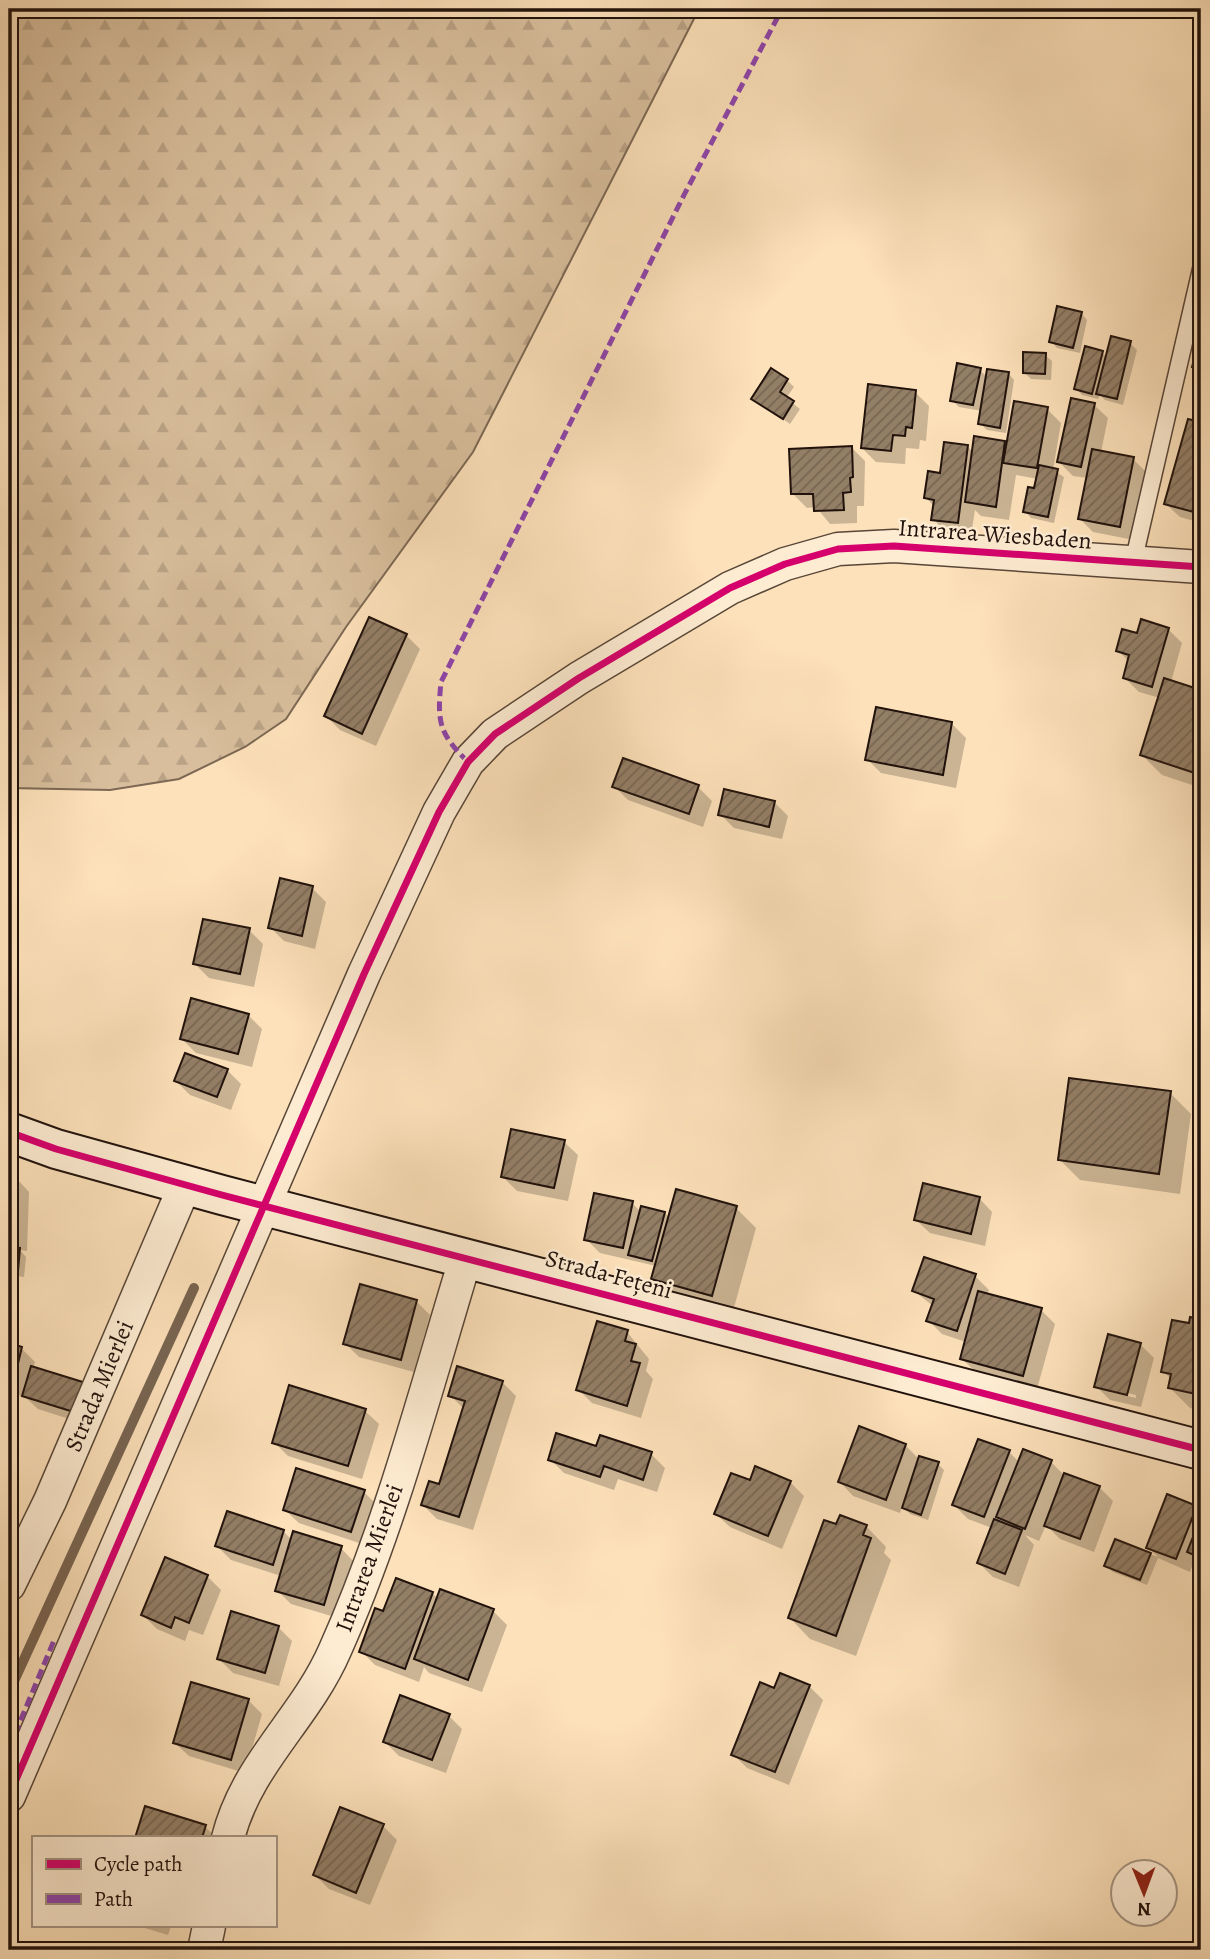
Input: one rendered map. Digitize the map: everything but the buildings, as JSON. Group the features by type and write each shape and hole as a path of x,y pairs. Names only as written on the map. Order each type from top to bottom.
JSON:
{"street":[{"name":"Intrarea Wiesbaden","path":"9,1796 266,1207 369,963 439,812 468,762 495,734 579,678 730,588 785,564 838,549 894,545 1201,567"},
{"name":"Strada Fețeni","path":"9,1132 266,1207 1201,1450"},
{"name":"Strada Mierlei","path":"9,1585 50,1501 185,1185"},
{"name":"Intrarea Mierlei","path":"229,1836 248,1783 271,1746 304,1705 335,1651 397,1483 466,1257"},
{"path":"204,1950 209,1927"}],"lane":[{"path":"1133,563 1201,269"}],"green space":[{"path":"9,9 699,9 473,452 346,627 286,719 245,747 179,779 110,790 9,788"}],"waterway":[{"path":"9,1692 194,1288"}],"marked path":[{"path":"468,762 451,743 442,726 439,708 441,682 684,195 782,9"},
{"path":"9,1748 55,1638"}],"cycle path":[{"path":"9,1796 364,974 439,812 468,762 495,734 579,678 730,588 785,564 838,549 894,546 1201,567"},
{"path":"9,1132 56,1149 222,1195 1201,1450"}]}
